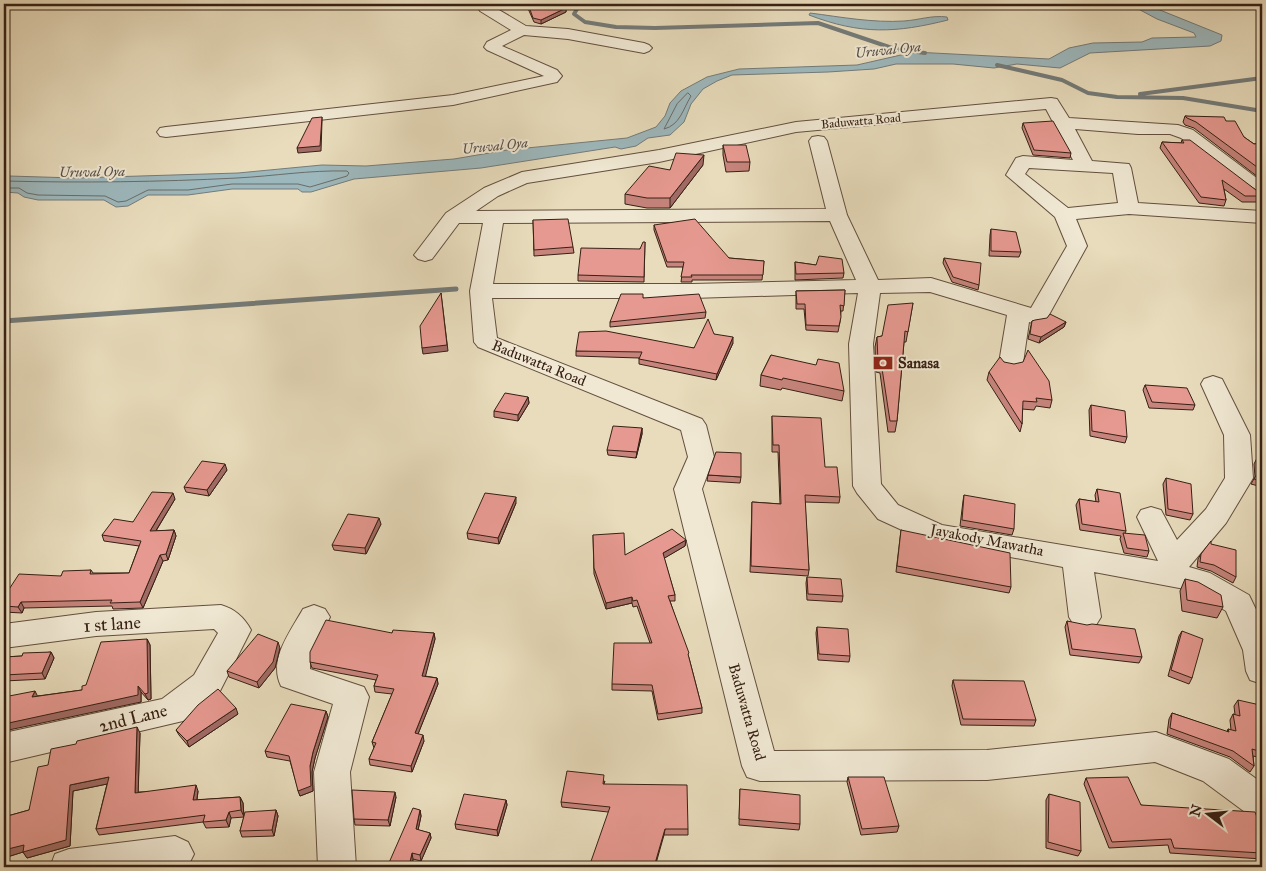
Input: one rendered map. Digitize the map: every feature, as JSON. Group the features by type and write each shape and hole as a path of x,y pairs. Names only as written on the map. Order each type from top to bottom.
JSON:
{"street":[{"path":"489,4 485,8 522,30 568,34 644,48"},
{"path":"166,132 453,100 551,79 554,76 552,73 492,47 492,45 522,30"},
{"name":"Baduwatta Road","path":"425,255 453,217 491,192 522,178 659,156 728,143 767,132 796,127 1051,103 1063,124"},
{"path":"1063,124 1086,166"},
{"path":"1063,124 1138,129 1172,129 1186,134 1262,191"},
{"name":"Baduwatta Road","path":"818,141 837,214 864,285"},
{"path":"481,291 692,292 864,285 931,285 1037,317 1077,246 1064,214 1015,175 1023,162 1122,168 1129,208"},
{"path":"1064,214 1129,208 1262,217"},
{"path":"453,217 837,214"},
{"name":"Baduwatta Road","path":"494,217 481,291 486,342 693,424 701,457 688,489 760,766 987,765 1156,747 1216,770 1262,803"},
{"name":"Jayakody Mawatha","path":"864,285 869,299 861,344 867,486 888,512 936,534 1077,557 1174,569 1238,603 1259,650 1262,671"},
{"path":"1011,363 1019,313"},
{"path":"1151,517 1174,569 1216,516 1239,478 1237,434 1213,384"},
{"path":"1077,557 1086,617"},
{"path":"314,616 294,657 293,677 352,697 332,772 337,867"},
{"name":"1 st lane","path":"4,636 96,624 221,618"},
{"name":"2nd Lane","path":"4,748 171,711 206,685 235,630 221,618"},
{"path":"69,867 175,854"}],"water":[{"path":"1129,4 1145,4 1222,35 1221,41 1210,46 1090,53 1060,68 1017,64 994,68 953,64 896,64 874,69 732,75 703,89 691,104 684,122 670,135 648,138 636,146 621,149 615,147 481,168 354,179 311,192 302,192 298,189 232,189 188,195 148,195 128,206 116,207 104,200 38,200 24,197 18,193 4,192 4,176 75,178 238,173 322,165 366,166 454,159 507,150 627,138 656,127 665,116 670,103 681,91 707,77 739,69 857,65 914,52 1049,59 1069,48 1093,43 1142,42 1152,38 1196,37 1194,33 1157,19"},
{"path":"810,13 881,21 904,21 936,17 947,17 948,20 912,28 878,30 845,26 809,15"}],"building":[{"path":"528,4 564,4 566,8 541,20 533,18"},
{"path":"1185,116 1224,117 1226,121 1235,121 1244,137 1254,144 1262,143 1262,170 1196,122"},
{"path":"322,117 320,146 297,148 312,118"},
{"path":"1053,121 1071,153 1034,150 1023,123"},
{"path":"1182,140 1190,140 1256,190 1262,192 1262,196 1245,196 1222,180 1226,200 1201,197 1162,142 1184,143"},
{"path":"723,145 746,145 750,162 727,162"},
{"path":"676,153 704,155 670,198 647,198 625,194 649,166 670,170"},
{"path":"568,219 573,247 534,250 533,220"},
{"path":"695,219 729,258 764,261 763,275 691,275 692,277 681,277 684,262 667,262 654,225"},
{"path":"991,229 1016,232 1021,252 991,251"},
{"path":"643,242 645,242 644,277 578,275 581,248 640,249"},
{"path":"819,256 842,259 844,273 796,274 795,262 816,265"},
{"path":"944,258 981,263 979,285 953,277"},
{"path":"845,290 844,306 840,305 841,317 839,326 806,325 805,304 797,304 796,291"},
{"path":"441,293 447,345 422,348 420,326"},
{"path":"621,294 643,294 643,298 699,294 706,312 610,322"},
{"path":"913,303 908,332 905,331 897,421 890,421 881,362 878,362 877,337 882,336 888,305"},
{"path":"1050,314 1066,322 1041,337 1030,334 1032,321 1047,318"},
{"path":"708,319 714,334 733,337 717,374 639,359 642,352 576,351 579,332 606,331 694,348"},
{"path":"1028,350 1049,381 1052,400 1036,398 1037,402 1023,401 1022,424 989,372 1000,357 1004,362 1014,364 1023,362"},
{"path":"771,355 816,365 818,359 839,363 844,391 761,375"},
{"path":"1145,385 1187,388 1195,405 1152,402"},
{"path":"505,393 528,397 518,415 494,411"},
{"path":"1091,405 1125,411 1127,437 1092,431"},
{"path":"772,416 821,418 825,467 837,467 840,497 805,495 809,570 751,566 752,502 781,504 779,445 773,445"},
{"path":"613,426 642,428 637,452 607,450"},
{"path":"716,452 741,453 741,477 708,475"},
{"path":"1257,458 1262,459 1262,481 1254,479 1258,472"},
{"path":"202,461 225,464 207,490 184,487"},
{"path":"1166,478 1191,484 1193,514 1168,509"},
{"path":"1097,489 1120,493 1126,531 1082,524 1079,499 1099,502"},
{"path":"152,492 173,493 150,531 174,530 166,554 160,555 140,602 110,603 112,600 21,602 18,607 4,606 4,597 19,574 61,576 63,571 91,570 90,574 129,573 141,541 102,535 114,519 133,522"},
{"path":"485,493 516,497 498,538 467,533"},
{"path":"964,495 1015,504 1014,529 962,520"},
{"path":"348,514 379,518 365,548 332,545"},
{"path":"672,529 686,540 663,553 675,595 668,596 689,653 702,708 658,714 652,685 612,684 614,643 652,643 637,600 633,601 632,597 606,603 594,568 593,535 624,533 625,555"},
{"path":"901,530 1010,553 1011,587 897,566"},
{"path":"1123,533 1145,535 1149,551 1127,548"},
{"path":"1211,541 1211,544 1236,550 1236,577 1214,565 1200,562 1201,554"},
{"path":"807,577 841,579 843,596 808,594"},
{"path":"1185,579 1198,582 1221,595 1223,607 1187,600"},
{"path":"326,620 392,633 393,630 434,633 422,676 437,678 415,733 423,735 411,766 369,759 376,743 372,742 394,689 374,686 378,675 310,662 310,652"},
{"path":"1067,621 1087,625 1135,629 1142,657 1072,649"},
{"path":"817,627 848,629 850,656 819,654"},
{"path":"1182,631 1203,639 1192,678 1171,670"},
{"path":"258,634 278,642 273,662 257,682 227,671"},
{"path":"147,639 148,693 145,694 138,686 138,695 4,724 4,697 35,691 32,697 82,690 82,686 86,685 101,642"},
{"path":"51,652 42,673 4,675 4,657 22,656 23,653"},
{"path":"953,680 1024,681 1036,720 963,719"},
{"path":"218,689 236,708 187,741 176,730 198,705"},
{"path":"1238,700 1260,705 1262,752 1252,749 1254,766 1233,751 1170,728 1172,713 1229,732 1228,729 1236,731 1233,714 1240,716"},
{"path":"291,704 326,711 310,766 311,786 298,791 289,756 265,751"},
{"path":"137,727 135,793 196,785 193,800 240,797 241,810 229,812 226,820 203,822 205,815 96,829 109,777 70,785 66,840 23,852 24,845 4,850 4,817 29,810 38,767 48,765 51,749"},
{"path":"567,771 604,775 603,784 687,785 688,829 665,829 654,867 589,867 610,807 561,802"},
{"path":"848,777 884,777 899,826 862,829"},
{"path":"1128,777 1141,805 1255,812 1262,830 1262,853 1174,848 1171,839 1112,842 1086,778"},
{"path":"740,789 800,795 800,824 739,819"},
{"path":"352,790 395,792 388,820 354,819"},
{"path":"464,794 506,800 497,830 455,824"},
{"path":"1049,794 1080,802 1081,851 1048,842"},
{"path":"413,808 420,810 416,829 430,833 420,855 412,853 409,867 348,867 349,864 388,865"},
{"path":"276,810 272,830 240,831 245,812"}],"waterway":[{"name":"Uruval Oya","path":"580,4 574,14 585,22 616,27 655,28 818,23 895,49 925,53"},
{"name":"Uruval Oya","path":"997,65 1062,80 1088,93 1117,97 1183,98 1262,111"},
{"path":"1140,94 1262,78"},
{"path":"4,321 456,289"}],"place":[{"name":"Sanasa","path":"883,363"}]}
